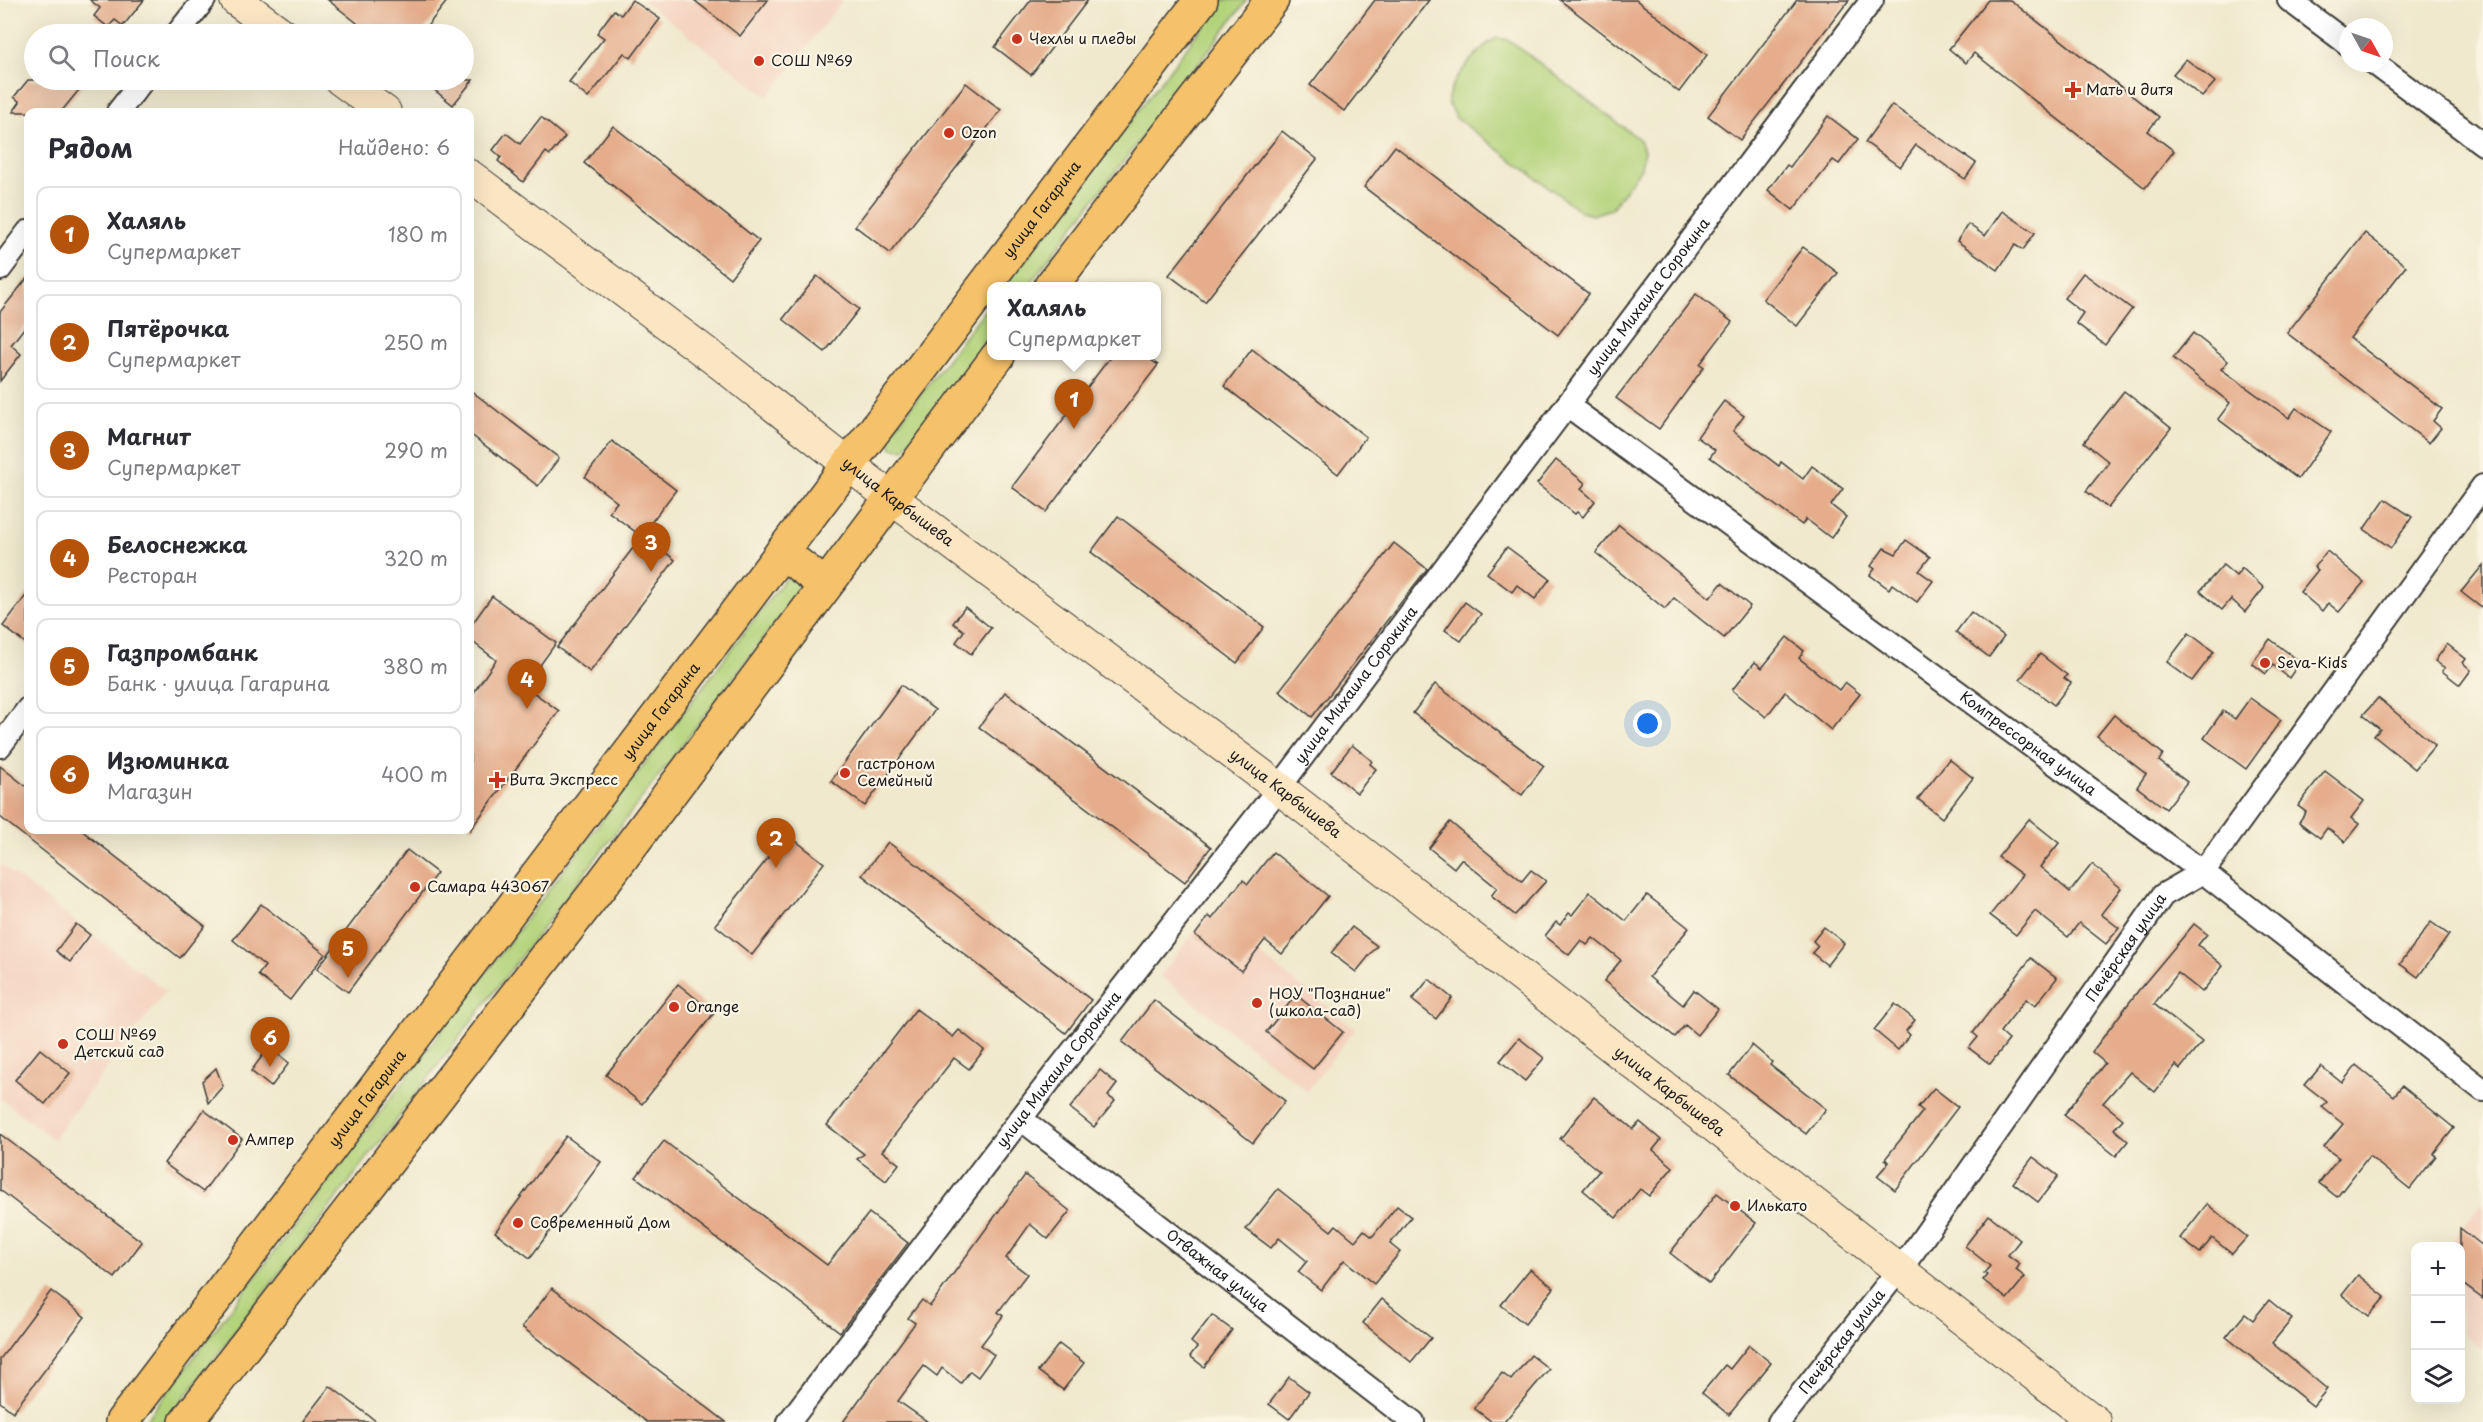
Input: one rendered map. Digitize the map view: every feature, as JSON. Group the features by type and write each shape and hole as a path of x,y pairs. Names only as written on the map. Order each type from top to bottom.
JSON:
{"main road":[{"name":"улица Гагарина","path":"988,282 1201,0"},
{"path":"1054,282 1272,0"},
{"name":"улица Гагарина","path":"122,1422 987,283"},
{"path":"186,1422 591,897 995,360"},
{"path":"782,552 825,585"}],"street":[{"path":"185,24 204,0"},
{"path":"236,0 268,24"},
{"name":"улица Михаила Сорокина","path":"789,1422 1279,788 1872,0"},
{"path":"2289,0 2339,37"},
{"path":"2386,72 2483,144"},
{"path":"121,108 135,90"},
{"path":"355,90 380,108"},
{"name":"улица Карбышева","path":"474,179 721,364 890,497 1279,788 2095,1422"},
{"path":"0,269 24,237"},
{"name":"Компрессорная улица","path":"1567,405 2204,872 2483,1089"},
{"name":"Печёрская улица","path":"1779,1422 1898,1268 1913,1252 2163,895 2204,872 2483,486"},
{"path":"0,746 24,714"},
{"name":"Отважная улица","path":"1022,1119 1413,1422"}],"shaded area":[{"name":"СОШ №69","path":"643,0 843,0 768,97"},
{"name":"СОШ №69 Детский сад","path":"0,864 166,991 53,1139 0,1098"},
{"name":"НОУ \"Познание\" (школа-сад)","path":"1208,914 1355,1029 1307,1091 1160,976"},
{"path":"2483,1202 2483,1350 2465,1336 2465,1242 2452,1242"}],"green space":[{"path":"1223,0 1247,0 1031,282 1007,282"},
{"path":"1498,38 1509,40 1640,140 1644,151 1641,168 1611,209 1592,215 1582,212 1456,118 1448,101 1449,93 1475,55"},
{"path":"987,307 987,339 904,449 892,448 888,437"},
{"path":"791,577 800,585 799,592 166,1422 145,1422 784,580"}],"building":[{"path":"90,0 144,0 125,24 115,20 111,24 104,24 94,16 100,8"},
{"path":"328,0 448,0 429,24 357,23"},
{"path":"632,0 660,19 631,58 624,53 588,98 569,82 604,38 597,33 614,10 621,15"},
{"path":"694,0 768,0 740,36"},
{"path":"1031,0 1088,0 1031,75 995,47"},
{"path":"1375,0 1429,0 1344,111 1310,85"},
{"path":"1560,0 1636,0 1707,55 1679,92"},
{"path":"1797,0 1849,0 1740,140 1708,116"},
{"name":"Мать и дитя","path":"1988,0 2010,0 2159,117 2148,131 2174,151 2145,188 1974,53 1966,63 1949,49"},
{"path":"2186,59 2215,82 2202,97 2173,74"},
{"path":"966,83 1001,110 890,253 855,226"},
{"path":"24,85 24,90 79,90 64,108 24,108 24,112 13,112 20,102 14,97"},
{"path":"434,90 465,90 453,105"},
{"path":"1892,105 1976,163 1965,179 1916,145 1900,167 1865,142"},
{"path":"1828,116 1858,139 1839,164 1833,160 1793,210 1768,190 1787,165 1790,167"},
{"path":"541,117 565,137 550,155 546,152 523,182 498,161 501,157 493,150 506,133 520,144"},
{"path":"613,126 759,241 730,278 584,163"},
{"path":"1282,131 1317,159 1205,302 1169,275"},
{"path":"1395,146 1589,294 1558,335 1364,187"},
{"path":"2002,211 2035,233 2023,250 2015,245 1998,270 1957,241 1968,224 1985,236"},
{"path":"2365,233 2406,266 2350,338 2442,409 2433,421 2441,428 2429,443 2287,333"},
{"path":"1803,247 1838,273 1797,326 1763,299"},
{"path":"2083,273 2132,309 2105,345 2076,323 2083,313 2064,298"},
{"path":"817,276 859,309 825,352 783,319"},
{"path":"24,282 24,328 11,345 21,354 0,381 0,312"},
{"path":"1696,294 1732,322 1700,364 1704,367 1659,429 1616,398"},
{"path":"2193,333 2228,361 2221,369 2289,418 2296,408 2331,432 2298,479 2218,419 2230,403 2173,358"},
{"path":"1252,349 1366,437 1338,474 1224,386"},
{"path":"1108,360 1151,360 1158,365 1046,512 1012,487"},
{"path":"2124,391 2171,428 2108,508 2086,491 2109,462 2084,442"},
{"path":"474,393 559,458 538,486 474,437"},
{"path":"1724,401 1744,416 1733,431 1779,466 1781,462 1803,479 1812,466 1843,489 1831,505 1846,517 1831,538 1806,519 1802,525 1710,457 1715,450 1697,437"},
{"path":"612,441 676,490 641,536 609,512 617,502 585,477"},
{"path":"1556,460 1585,483 1581,489 1595,501 1583,517 1577,512 1575,514 1537,484"},
{"path":"2385,499 2412,517 2391,548 2364,529"},
{"path":"1118,516 1264,627 1237,663 1091,552"},
{"path":"1619,525 1710,598 1722,583 1750,606 1724,638 1674,598 1665,609 1596,553"},
{"path":"643,535 675,560 590,672 557,647"},
{"path":"1906,540 1930,557 1919,571 1933,581 1917,602 1892,584 1889,589 1870,575 1875,569 1871,566 1884,548 1896,554"},
{"path":"1394,543 1427,569 1312,717 1279,691"},
{"path":"1507,547 1550,579 1535,599 1517,585 1512,592 1487,573"},
{"path":"2327,551 2364,582 2339,612 2328,603 2322,611 2300,592 2318,570 2314,567"},
{"path":"2223,565 2236,576 2242,568 2264,588 2245,612 2231,599 2222,610 2200,591"},
{"path":"2483,565 2483,609 2461,592"},
{"path":"492,596 556,643 525,686 559,711 474,825 474,692 496,660 474,643 474,621"},
{"path":"24,598 24,642 3,626"},
{"path":"1465,602 1481,614 1461,641 1445,630"},
{"path":"965,607 991,628 971,654 956,642 964,631 953,623"},
{"path":"1971,612 2004,637 1989,657 1956,632"},
{"path":"2189,633 2214,652 2192,681 2167,662"},
{"path":"1787,637 1804,651 1799,658 1839,690 1845,682 1860,694 1831,730 1785,692 1766,717 1732,690 1755,662 1762,668"},
{"path":"2270,639 2300,662 2289,678 2273,665 2266,674 2252,663"},
{"path":"2447,644 2466,659 2463,663 2471,670 2460,685 2442,671 2445,668 2435,661"},
{"path":"2040,654 2067,675 2064,678 2071,683 2054,705 2020,679"},
{"path":"1435,684 1544,766 1522,795 1413,713"},
{"path":"901,685 935,710 865,806 831,781"},
{"path":"1005,692 1211,847 1185,882 979,727"},
{"path":"2250,698 2281,720 2246,769 2204,738 2223,711 2235,719"},
{"path":"2378,698 2435,745 2415,769 2374,736 2380,729 2363,715"},
{"path":"2114,715 2163,754 2159,761 2187,782 2166,809 2137,787 2146,774 2097,736"},
{"path":"1352,745 1372,761 1370,764 1376,769 1357,793 1331,772"},
{"path":"1949,759 1973,778 1942,818 1918,799"},
{"path":"0,766 24,785 24,834 86,834 205,926 180,958 0,817"},
{"path":"2325,771 2364,801 2351,818 2359,824 2345,842 2327,828 2320,838 2299,822 2306,812 2298,806"},
{"path":"2029,819 2059,843 2040,867 2070,892 2092,864 2121,888 2101,914 2119,928 2106,944 2079,923 2068,937 2035,911 2016,935 1990,915 2022,875 1998,857"},
{"path":"1450,822 1522,881 1531,870 1546,881 1515,915 1491,896 1497,888 1461,859 1454,868 1429,848"},
{"path":"787,834 824,863 752,955 715,925"},
{"path":"888,842 1091,1000 1066,1033 862,875"},
{"path":"407,850 437,873 348,992 317,969"},
{"path":"1273,852 1328,896 1282,954 1265,940 1241,971 1195,935 1209,916 1212,919 1243,880 1248,884"},
{"path":"1590,892 1626,921 1647,895 1689,928 1649,977 1683,1005 1694,990 1718,1009 1697,1035 1685,1025 1675,1037 1604,981 1621,960 1593,938 1587,945 1581,940 1569,955 1545,936 1556,922 1560,925 1569,913 1572,915"},
{"path":"261,904 325,954 290,1000 258,975 265,966 233,940"},
{"path":"2431,922 2449,935 2418,977 2400,964"},
{"path":"76,924 90,935 70,962 56,951"},
{"path":"2194,924 2207,934 2198,945 2223,966 2202,992 2178,973 2154,1004 2202,1042 2180,1069 2176,1065 2155,1092 2130,1072 2103,1103 2123,1119 2114,1129 2128,1141 2116,1156 2064,1115 2105,1063 2092,1052 2138,991"},
{"path":"1352,927 1377,946 1356,972 1331,953"},
{"path":"1824,927 1844,943 1827,965 1812,953 1818,946 1813,941"},
{"path":"2031,958 2057,978 2035,1006 2026,999 2000,1032 2009,1040 1990,1064 1969,1048 1978,1037 1973,1033"},
{"path":"1429,979 1452,998 1436,1019 1412,1000"},
{"path":"678,984 714,1013 642,1104 606,1075"},
{"path":"1296,995 1343,1032 1313,1069 1266,1032"},
{"path":"1154,1000 1285,1101 1253,1143 1122,1042"},
{"path":"1895,1004 1915,1020 1906,1031 1910,1035 1898,1050 1874,1030"},
{"path":"916,1009 953,1037 959,1030 984,1050 969,1069 954,1058 882,1151 899,1164 886,1181 857,1159 864,1154 827,1125"},
{"path":"1519,1038 1544,1058 1525,1081 1500,1061"},
{"path":"1752,1045 1772,1062 1770,1065 1826,1109 1806,1134 1729,1075"},
{"path":"269,1047 289,1063 271,1087 251,1071"},
{"path":"40,1049 70,1073 45,1104 15,1080"},
{"path":"2356,1065 2394,1096 2402,1086 2454,1128 2433,1154 2436,1156 2410,1189 2369,1156 2337,1197 2319,1183 2339,1158 2324,1147 2343,1124 2322,1107 2327,1102 2305,1085 2321,1066 2342,1083"},
{"path":"216,1068 223,1086 208,1103 202,1081"},
{"path":"1100,1070 1117,1084 1108,1096 1115,1101 1094,1127 1070,1108"},
{"path":"1934,1088 1958,1107 1895,1190 1877,1176 1889,1162 1885,1159 1923,1111 1918,1107"},
{"path":"1594,1097 1633,1129 1640,1122 1661,1140 1653,1150 1673,1167 1649,1196 1640,1189 1616,1218 1583,1190 1599,1171 1560,1139"},
{"path":"204,1110 242,1139 203,1192 164,1163"},
{"path":"0,1134 142,1242 115,1278 0,1190"},
{"path":"566,1136 601,1162 530,1258 495,1232"},
{"path":"664,1141 827,1265 869,1213 908,1243 840,1332 636,1177"},
{"path":"2033,1157 2058,1176 2038,1202 2013,1183"},
{"path":"1025,1175 1070,1211 1048,1239 1030,1224 1006,1258 1027,1274 998,1312 1003,1316 981,1345 994,1355 978,1377 970,1371 961,1383 942,1368 937,1376 924,1366 898,1401 928,1422 843,1422 915,1323 908,1318 922,1300 930,1306"},
{"path":"1278,1189 1331,1231 1336,1225 1355,1241 1364,1230 1372,1237 1397,1206 1411,1217 1390,1244 1400,1252 1374,1284 1344,1260 1321,1290 1298,1272 1307,1261 1279,1238 1271,1248 1246,1229"},
{"path":"1717,1193 1756,1223 1709,1284 1670,1253"},
{"path":"2207,1204 2247,1237 2232,1254 2212,1238 2200,1253 2180,1238"},
{"path":"1989,1215 2020,1240 2008,1255 2020,1264 2016,1270 2025,1277 2007,1299 1983,1280 1987,1275 1984,1273 1990,1266 1965,1246"},
{"path":"2460,1228 2483,1246 2483,1299 2465,1286 2465,1242 2460,1242"},
{"path":"1530,1269 1554,1288 1525,1324 1501,1305"},
{"path":"2358,1275 2385,1297 2369,1316 2342,1295"},
{"path":"552,1288 726,1422 647,1422 522,1327"},
{"path":"51,1291 85,1317 13,1412 0,1402 0,1359"},
{"path":"1382,1299 1431,1338 1411,1362 1363,1323"},
{"path":"2269,1300 2292,1319 2272,1343 2327,1389 2313,1406 2226,1337 2245,1314 2253,1320"},
{"path":"1212,1315 1232,1330 1204,1367 1190,1356 1197,1347 1191,1342"},
{"path":"1059,1344 1084,1363 1063,1390 1038,1371"},
{"path":"1749,1345 1771,1363 1729,1415 1702,1393 1725,1365 1730,1369"},
{"path":"1531,1355 1549,1369 1504,1422 1492,1422 1474,1408 1502,1373 1511,1380"},
{"path":"1289,1377 1309,1392 1289,1419 1269,1404"},
{"path":"330,1386 377,1422 302,1422"}],"place":[{"name":"Чехлы и пледы","path":"1017,39"},
{"name":"СОШ №69","path":"759,61"},
{"name":"Мать и дитя","path":"2073,90"},
{"name":"Ozon","path":"949,133"},
{"name":"Халяль","path":"1074,429"},
{"name":"Магнит","path":"651,572"},
{"name":"Seva-Kids","path":"2265,663"},
{"name":"Белоснежка","path":"527,709"},
{"name":"гастроном Семейный","path":"845,773"},
{"name":"Вита Экспресс","path":"497,780"},
{"name":"Пятёрочка","path":"776,868"},
{"name":"Самара 443067","path":"415,887"},
{"name":"Газпромбанк","path":"348,978"},
{"name":"НОУ \"Познание\" (школа-сад)","path":"1257,1003"},
{"name":"Orange","path":"674,1007"},
{"name":"СОШ №69 Детский сад","path":"63,1044"},
{"name":"Изюминка","path":"270,1067"},
{"name":"Ампер","path":"233,1140"},
{"name":"Илькато","path":"1735,1206"},
{"name":"Современный Дом","path":"518,1223"}]}
